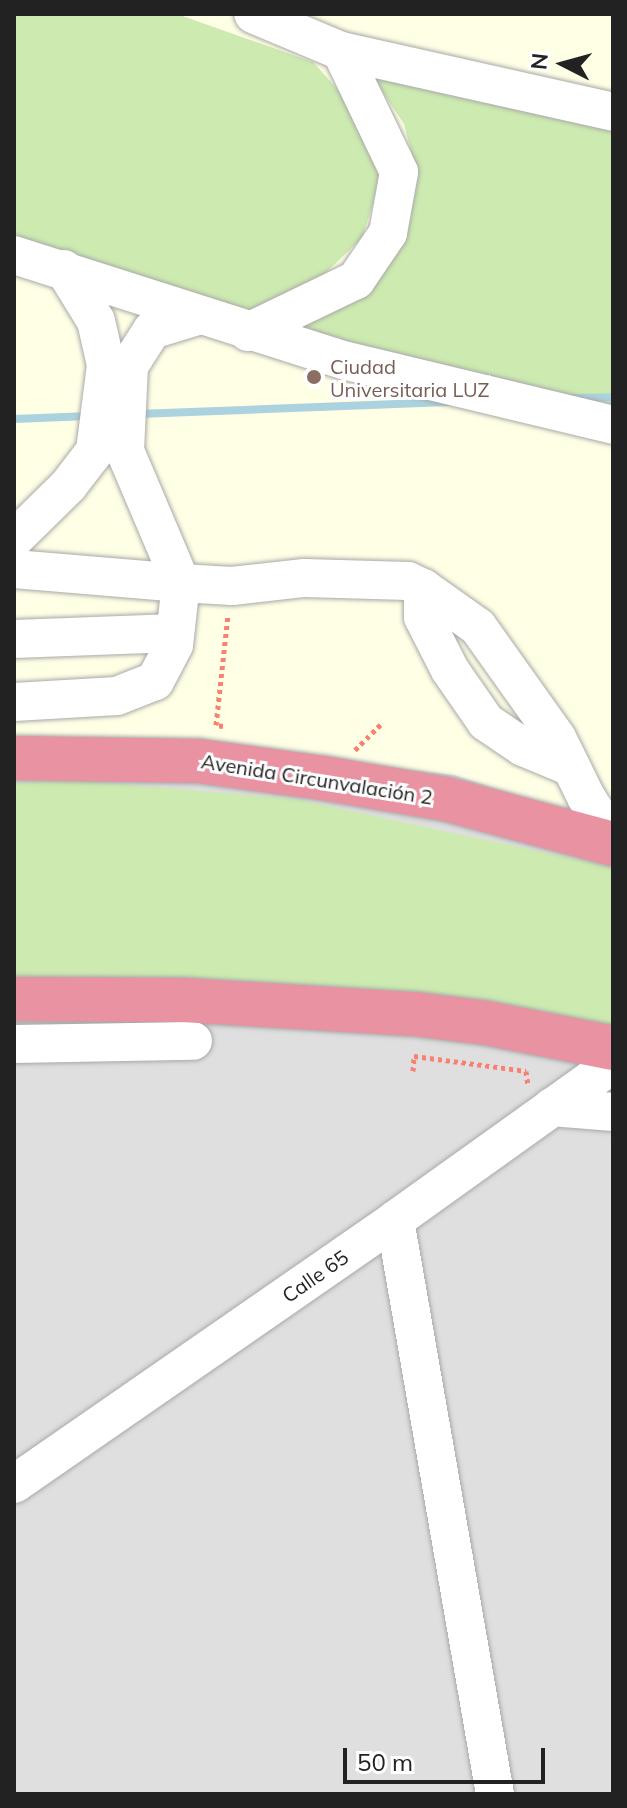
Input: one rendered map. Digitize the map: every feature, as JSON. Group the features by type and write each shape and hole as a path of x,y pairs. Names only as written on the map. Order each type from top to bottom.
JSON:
{"highway":[{"name":"Avenida Circunvalación 2","path":"14,758 199,761 323,778 446,799 613,842"},
{"path":"14,999 183,1000 414,1014 486,1023 613,1048"}],"street":[{"path":"253,14 341,51 613,112"},
{"path":"248,332 356,280 388,233 399,172 341,51"},
{"path":"14,255 64,269 197,316 347,361 613,425"},
{"path":"14,539 68,486 95,451 106,365 96,321 64,269"},
{"path":"14,702 117,696 155,681 174,645 181,583 125,451 129,366 152,330 197,316"},
{"path":"14,569 232,586 305,578 408,581 478,627 557,738 613,842"},
{"path":"14,639 175,633"},
{"path":"14,1044 193,1041"},
{"name":"Calle 65","path":"14,1484 395,1220 613,1064"},
{"path":"541,1115 613,1112"},
{"path":"395,1220 495,1794"}],"path":[{"path":"232,586 216,725 232,728"},
{"path":"354,750 383,722"},
{"path":"413,1071 414,1056 526,1071 541,1115"}],"shaded area":[{"path":"14,14 613,14 613,1794 14,1794"},
{"name":"Ciudad Universitaria LUZ","path":"14,14 613,14 613,827 454,775 181,741 14,747"}],"green space":[{"path":"14,14 177,14 313,62 366,121 380,181 362,238 310,288 250,312 14,240"},
{"path":"362,61 613,127 613,410 286,327 352,303 404,242 418,178 404,124"},
{"path":"75,780 295,799 613,867 613,1029 14,984 14,783"}],"waterway":[{"path":"574,398 613,397"},
{"path":"138,414 448,402"},
{"path":"14,419 89,416"}],"place":[{"name":"Ciudad Universitaria LUZ","path":"314,377"}]}
